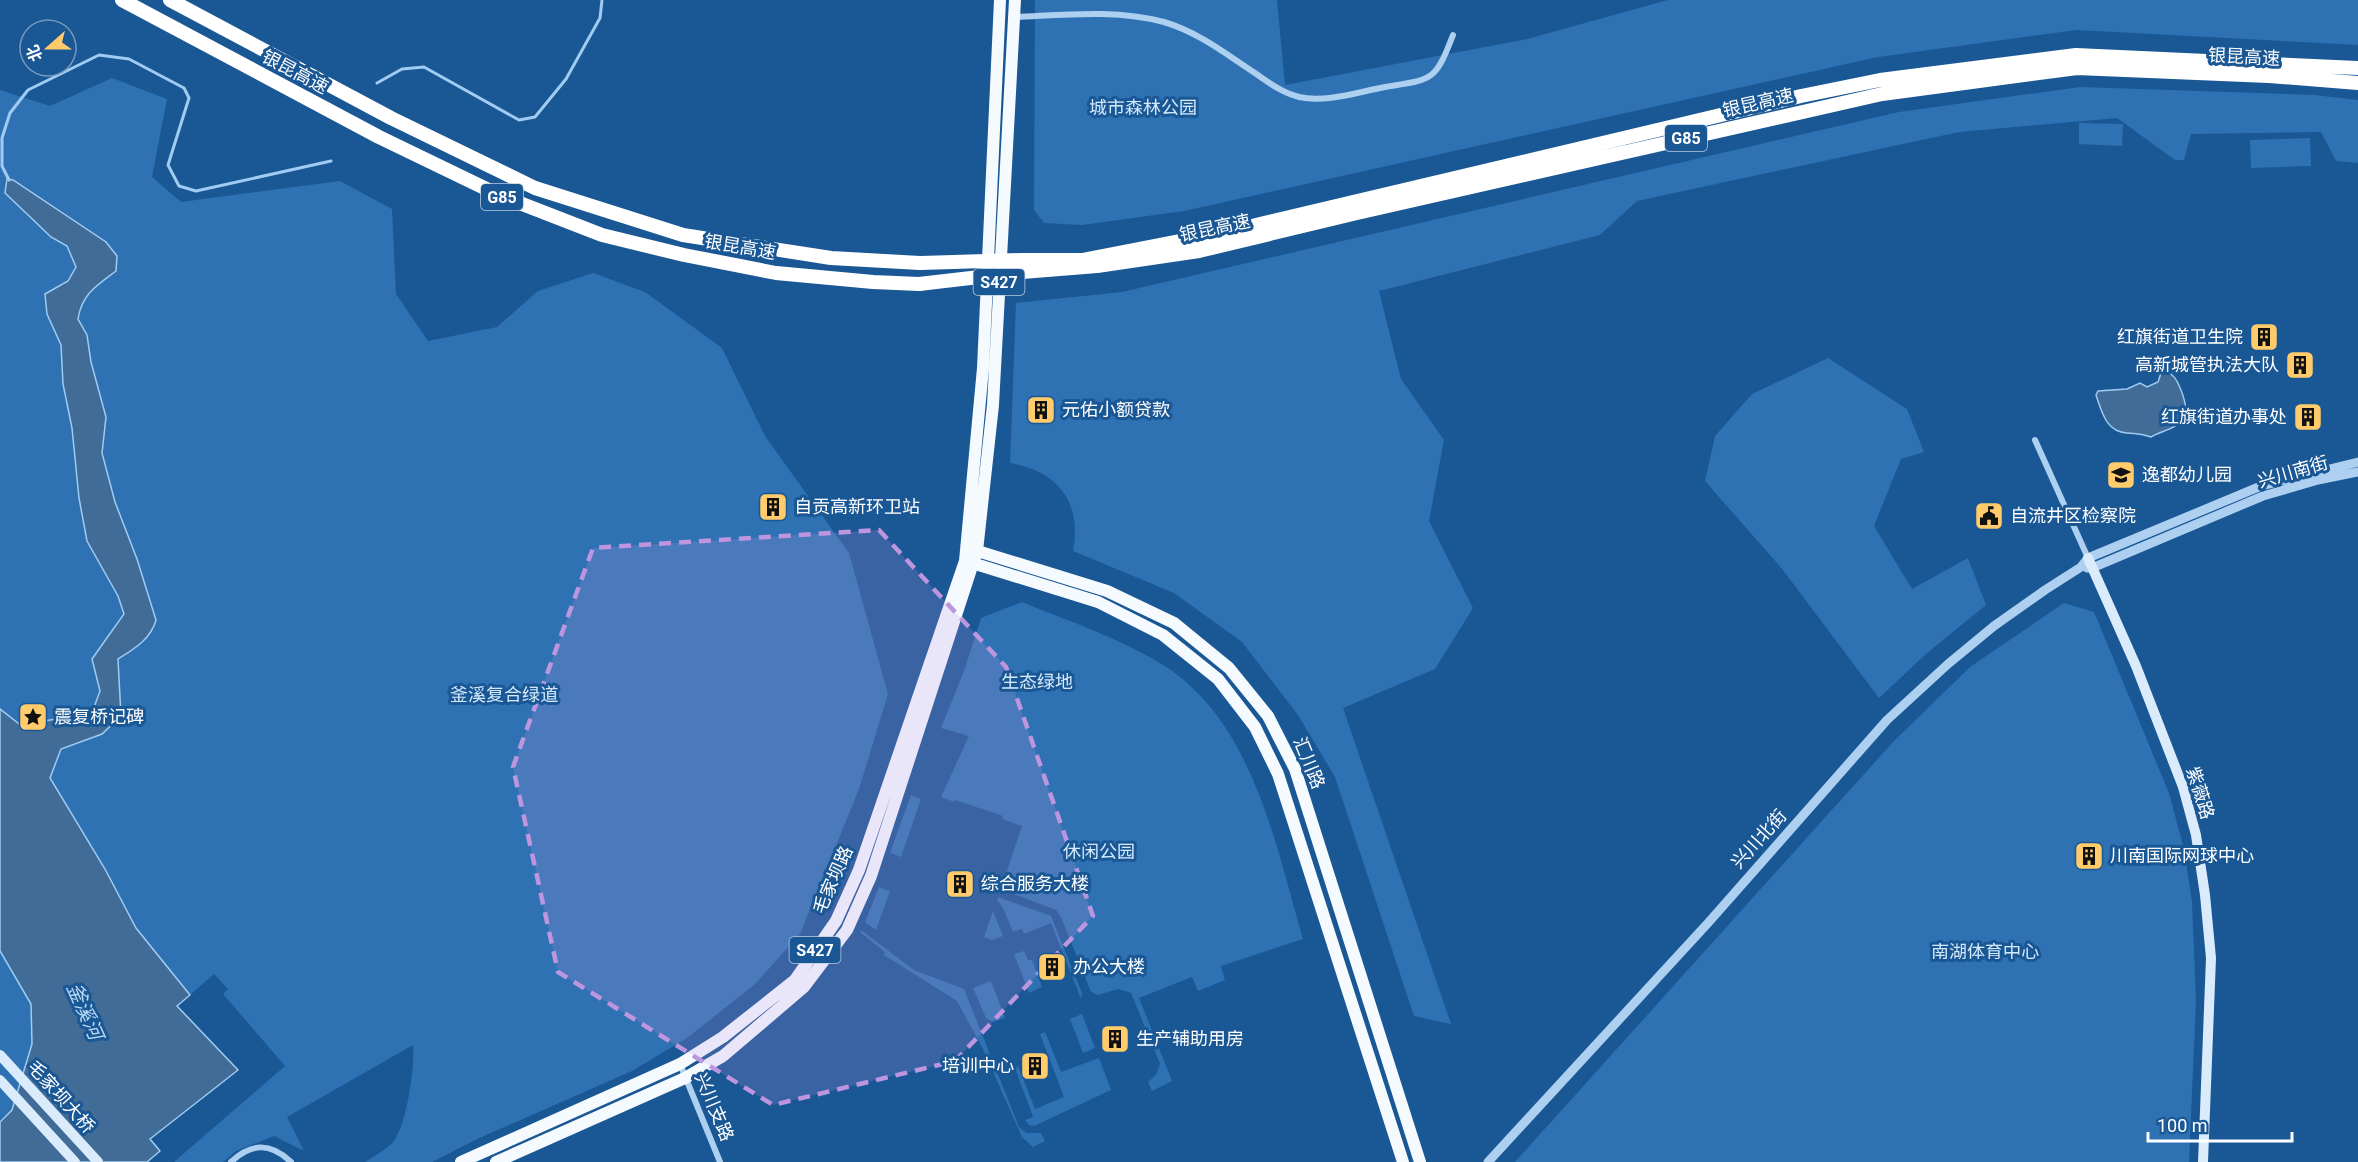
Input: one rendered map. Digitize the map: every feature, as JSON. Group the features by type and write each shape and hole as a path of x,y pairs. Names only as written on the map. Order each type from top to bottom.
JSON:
{"highway":[{"name":"银昆高速","path":"122,0 379,137 489,191 602,235 684,255 776,273 918,284 1022,266 1082,260 1231,231 1801,96 1880,80 2076,55 2270,62 2358,68"},
{"name":"银昆高速","path":"170,0 391,118 535,188 683,235 831,258 920,263 1097,266 1199,251 1882,94 2077,68 2269,76 2358,83"}],"main road":[{"name":"S427","path":"971,556 983,368 1000,0"},
{"name":"S427","path":"971,556 993,405 1015,0"},
{"name":"毛家坝路","path":"461,1162 680,1064 723,1038 795,980 836,921 859,870 971,556"},
{"name":"毛家坝路","path":"496,1162 685,1078 723,1056 804,987 848,930 871,876 971,556"},
{"name":"汇川路","path":"971,556 1098,602 1163,635 1218,679 1255,728 1278,774 1403,1162"},
{"name":"汇川路","path":"971,556 1107,591 1174,623 1229,669 1268,716 1295,769 1420,1162"},
{"name":"紫薇路","path":"2087,564 2136,666 2183,787 2196,835 2211,958 2202,1162"},
{"name":"毛家坝大桥","path":"0,1055 98,1162"},
{"name":"毛家坝大桥","path":"0,1080 75,1162"}],"street":[{"path":"1014,17 1103,13 1135,15 1166,23 1192,32 1278,88 1299,97 1319,98 1413,82 1431,76 1441,66 1453,35"},
{"path":"2035,440 2087,564"},
{"name":"兴川南街","path":"2087,564 2261,486 2358,462"},
{"name":"兴川南街","path":"2087,564 2263,496 2318,480 2358,472"},
{"name":"兴川北街","path":"1488,1162 1708,922 1887,720 1948,664 1994,626 2087,564"},
{"name":"兴川支路","path":"680,1064 720,1162"},
{"path":"231,1162 236,1157 265,1146 278,1150 291,1162"}],"highlighted area":[{"path":"879,530 1006,667 1093,916 955,1061 773,1105 558,972 513,767 593,548"}],"green space":[{"name":"城市森林公园","path":"1035,0 1277,0 1285,85 1527,39 1668,0 2358,0 2358,45 2077,30 1878,57 1184,211 1082,225 1044,223 1034,210"},
{"name":"釜溪复合绿道","path":"112,78 167,99 152,177 181,202 340,181 392,209 396,294 428,341 497,327 538,291 593,273 645,292 722,348 765,436 849,553 888,694 859,789 800,934 754,985 687,1038 632,1071 477,1139 432,1162 365,1162 390,1145 398,1134 409,1095 413,1045 287,1117 304,1151 274,1136 236,1151 223,1162 174,1162 285,1066 223,994 228,989 214,974 190,995 136,928 105,869 50,778 61,748 43,721 23,727 0,709 0,90 50,106"},
{"path":"2080,87 2314,95 2358,100 2358,163 2336,161 2321,132 2191,134 2184,160 2175,160 2117,118 1959,132 1637,201 1600,235 1379,291 1401,379 1444,440 1429,521 1473,608 1435,669 1343,708 1451,1024 1414,1016 1335,777 1298,715 1242,642 1174,593 1073,551 1074,518 1063,492 1041,473 1010,463 1016,303 1122,292 1899,112"},
{"path":"2079,123 2123,124 2122,146 2079,144"},
{"path":"2310,138 2311,166 2251,168 2250,140"},
{"path":"1828,358 1907,409 1924,452 1901,459 1874,526 1912,589 1968,558 1986,605 1927,653 1879,698 1783,570 1705,481 1715,436 1752,394"},
{"path":"1022,602 1110,637 1160,663 1191,687 1217,716 1238,749 1256,786 1282,863 1303,939 1221,966 1225,980 1198,991 1192,977 1139,998 1172,1081 1152,1091 1148,1082 1156,1075 1160,1064 1131,993 1118,989 1098,995 1091,992 1061,917 1056,910 1001,889 1022,826 1002,819 1003,816 941,797 969,736 941,728 964,671 981,618"},
{"name":"南湖体育中心","path":"2064,603 2094,612 2169,793 2184,849 2192,902 2196,1001 2189,1162 1515,1162 1893,742 1970,667"},
{"path":"911,795 921,799 901,857 890,853"},
{"path":"879,887 890,891 876,930 865,922"},
{"path":"998,897 1051,916 1082,993 1081,999 1051,923 1024,934 1022,929 1013,932 997,900"},
{"path":"993,911 1003,936 992,940 984,937"},
{"path":"861,930 914,970 964,989 1019,1127 1026,1133 1041,1133 1045,1141 1033,1147 1022,1137 982,1047 957,1001 884,955 885,952 860,932"},
{"path":"0,951 31,1004 32,1044 12,1110 0,1120"},
{"path":"1024,951 1028,960 1032,960 1042,987 1029,993 1014,954"},
{"path":"991,981 1005,1018 993,1022 986,1018 973,988"},
{"path":"1082,1014 1095,1048 1083,1053 1070,1019"},
{"path":"1045,1032 1061,1072 1099,1058 1111,1090 1034,1126 1029,1125 1025,1120 1033,1117 1015,1068 1018,1066 1035,1109 1064,1097 1040,1034"}],"water":[{"name":"釜溪河","path":"7,179 13,180 106,242 117,256 116,271 96,286 87,297 78,319 87,335 91,362 106,417 102,453 115,502 137,559 156,620 146,638 118,659 121,716 102,734 61,749 50,778 105,869 136,928 190,995 177,1006 238,1070 150,1139 160,1151 147,1162 0,1162 0,1122 12,1110 32,1044 31,1004 0,951 0,709 23,727 92,713 100,691 92,659 124,614 118,596 87,541 79,498 72,428 63,384 61,345 47,314 45,294 68,281 76,267 67,246 51,237 5,193"},
{"path":"2162,370 2174,377 2183,395 2186,408 2181,422 2151,437 2114,429 2103,414 2096,395 2098,391 2127,389 2140,383 2147,387 2158,382"}],"waterway":[{"path":"377,83 402,69 424,67 519,120 535,117 566,79 600,18 602,0"},
{"path":"9,180 2,166 2,138 10,113 28,90 99,55 129,59 184,88 189,98 168,165 179,186 196,191 331,161"}],"place":[{"name":"红旗街道卫生院","path":"2264,337"},
{"name":"高新城管执法大队","path":"2300,365"},
{"name":"元佑小额贷款","path":"1041,410"},
{"name":"红旗街道办事处","path":"2308,417"},
{"name":"逸都幼儿园","path":"2121,475"},
{"name":"自贡高新环卫站","path":"773,507"},
{"name":"自流井区检察院","path":"1989,516"},
{"name":"震复桥记碑","path":"33,717"},
{"name":"川南国际网球中心","path":"2089,856"},
{"name":"综合服务大楼","path":"960,884"},
{"name":"办公大楼","path":"1052,967"},
{"name":"生产辅助用房","path":"1115,1039"},
{"name":"培训中心","path":"1035,1066"}],"park label":[{"name":"生态绿地","path":"1037,682"},
{"name":"休闲公园","path":"1099,852"}]}
